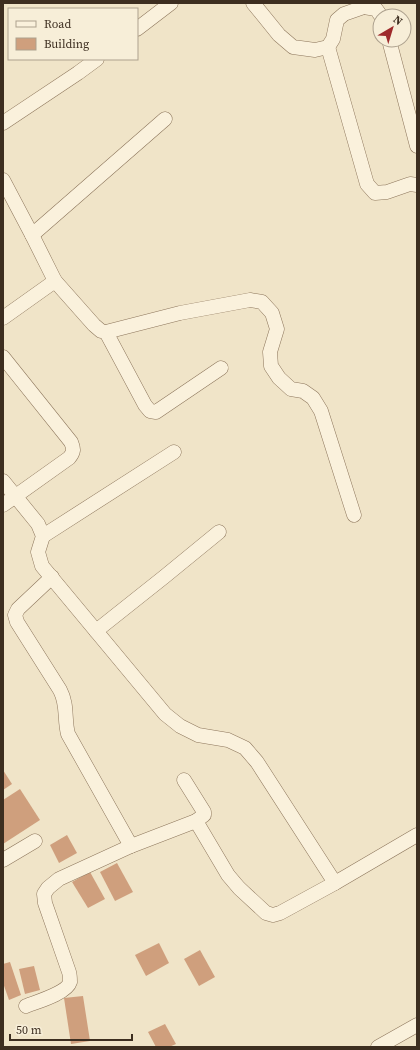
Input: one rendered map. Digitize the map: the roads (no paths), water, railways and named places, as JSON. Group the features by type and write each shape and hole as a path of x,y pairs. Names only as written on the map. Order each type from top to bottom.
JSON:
{"street":[{"path":"138,28 171,3"},
{"path":"253,3 279,36 293,47 315,50 328,47 333,39 337,20 344,14 364,7 372,8"},
{"path":"328,47 367,184 376,193 387,192 410,184 417,186"},
{"path":"391,48 417,146"},
{"path":"3,123 96,60"},
{"path":"32,235 164,120"},
{"path":"3,180 55,281 101,331 106,332 180,313 250,300 262,302 272,312 277,330 270,352 271,366 279,378 291,389 303,391 313,398 321,411 354,516"},
{"path":"3,318 55,281"},
{"path":"106,332 144,405 150,411 156,412 166,406 221,368"},
{"path":"3,357 71,442 74,448 73,454 69,458 3,505"},
{"path":"43,536 174,452"},
{"path":"3,481 38,524 43,536 38,552 42,566 165,714 180,726 198,735 228,740 245,748 258,762 335,883"},
{"path":"96,631 219,532"},
{"path":"52,577 18,609 14,615 60,690 66,706 68,734 131,846"},
{"path":"26,1006 60,992 67,987 70,981 69,972 45,902 44,894 48,888 59,879 131,846 196,821 204,815 204,812 184,780"},
{"path":"196,821 228,875 239,888 266,913 273,915 280,913 335,883 417,835"},
{"path":"3,860 35,841"},
{"path":"378,1047 417,1025"}]}
